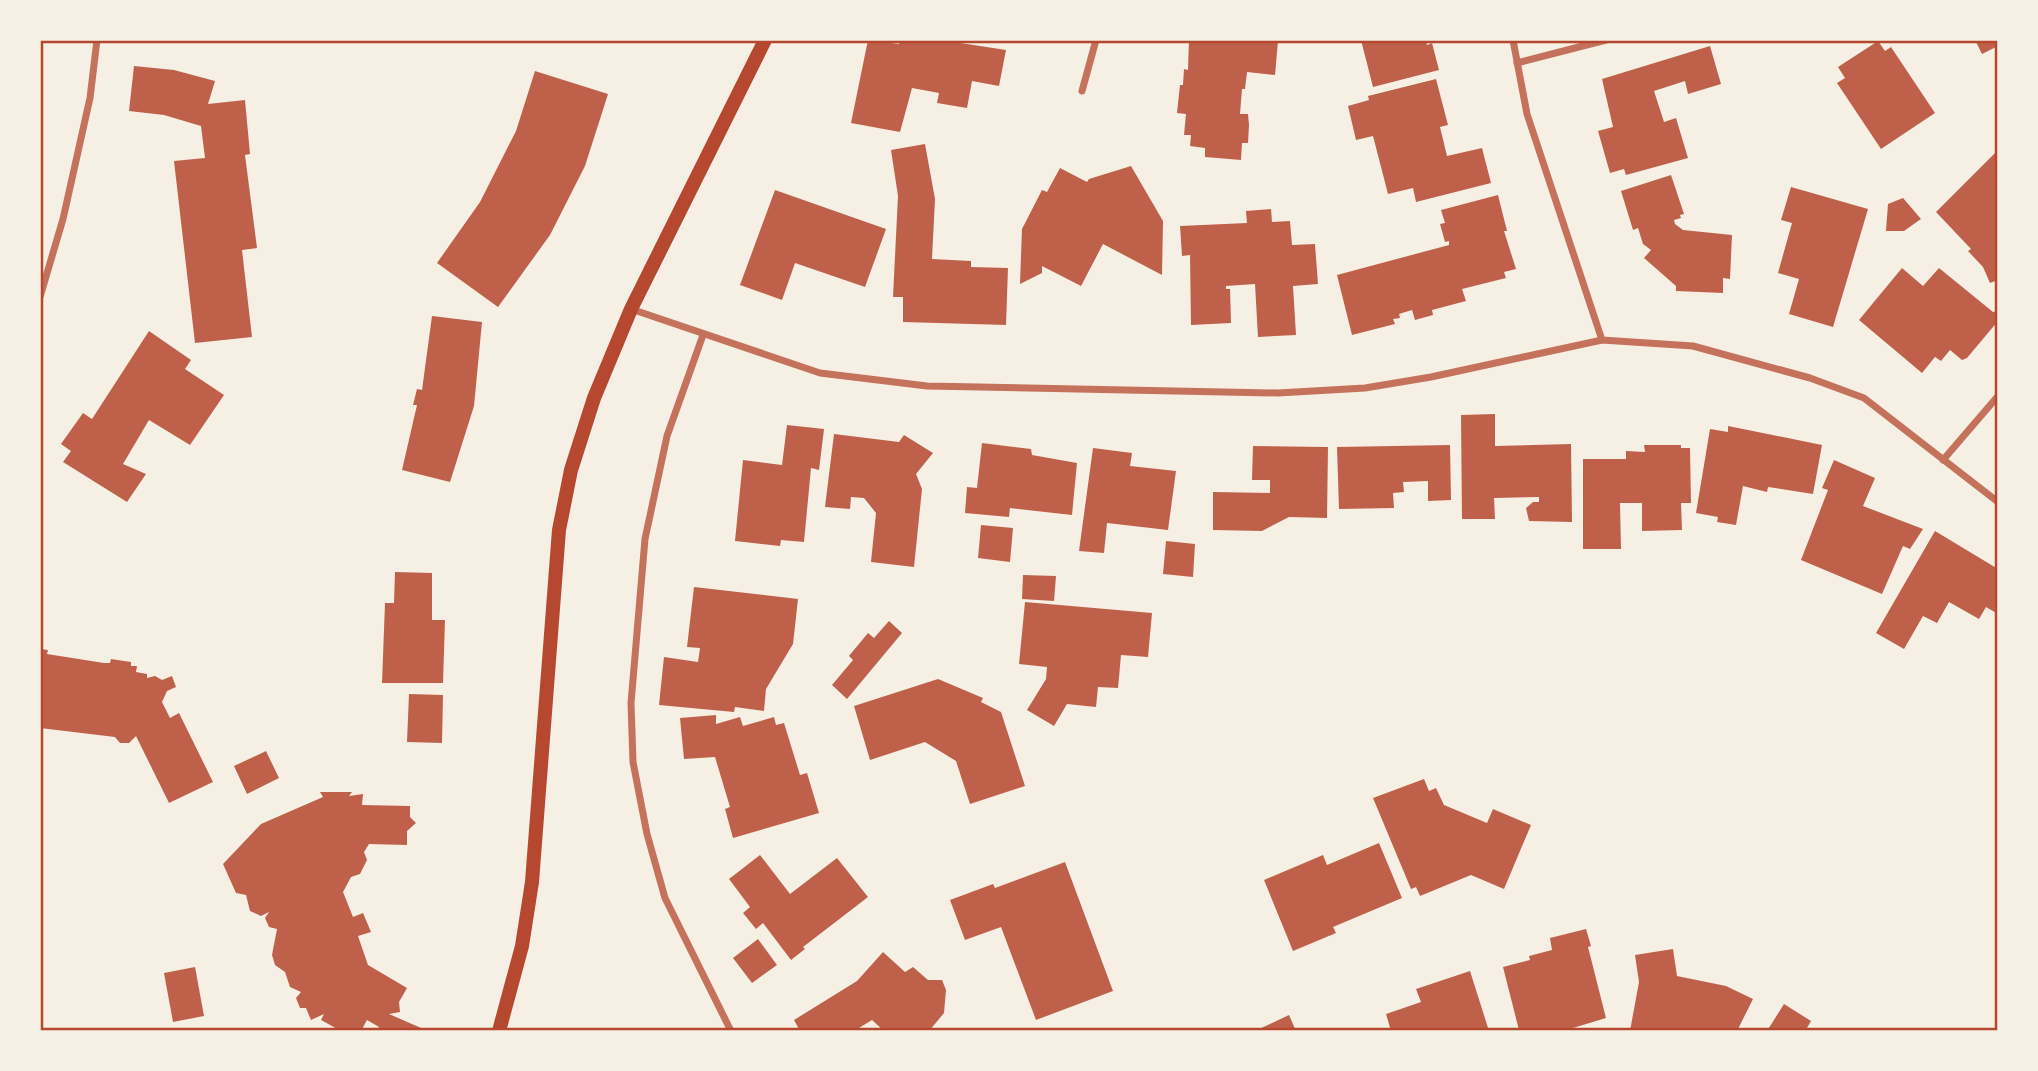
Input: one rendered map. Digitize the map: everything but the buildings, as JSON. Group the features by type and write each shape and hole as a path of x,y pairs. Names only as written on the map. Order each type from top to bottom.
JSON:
{"main road":[{"path":"499,1031 522,946 531,882 559,530 570,470 594,398 631,310 765,40"}],"street":[{"path":"40,297 60,232 84,125 97,40"},
{"path":"1082,91 1096,40"},
{"path":"1513,40 1527,114 1602,340"},
{"path":"1517,63 1606,40"},
{"path":"631,310 820,373 927,386 1278,393 1366,388 1431,377 1602,340 1693,346 1810,377 1864,398 1998,502"},
{"path":"703,335 667,436 645,539 631,703 634,762 647,834 665,898 731,1031"},
{"path":"1943,460 1998,396"}]}
